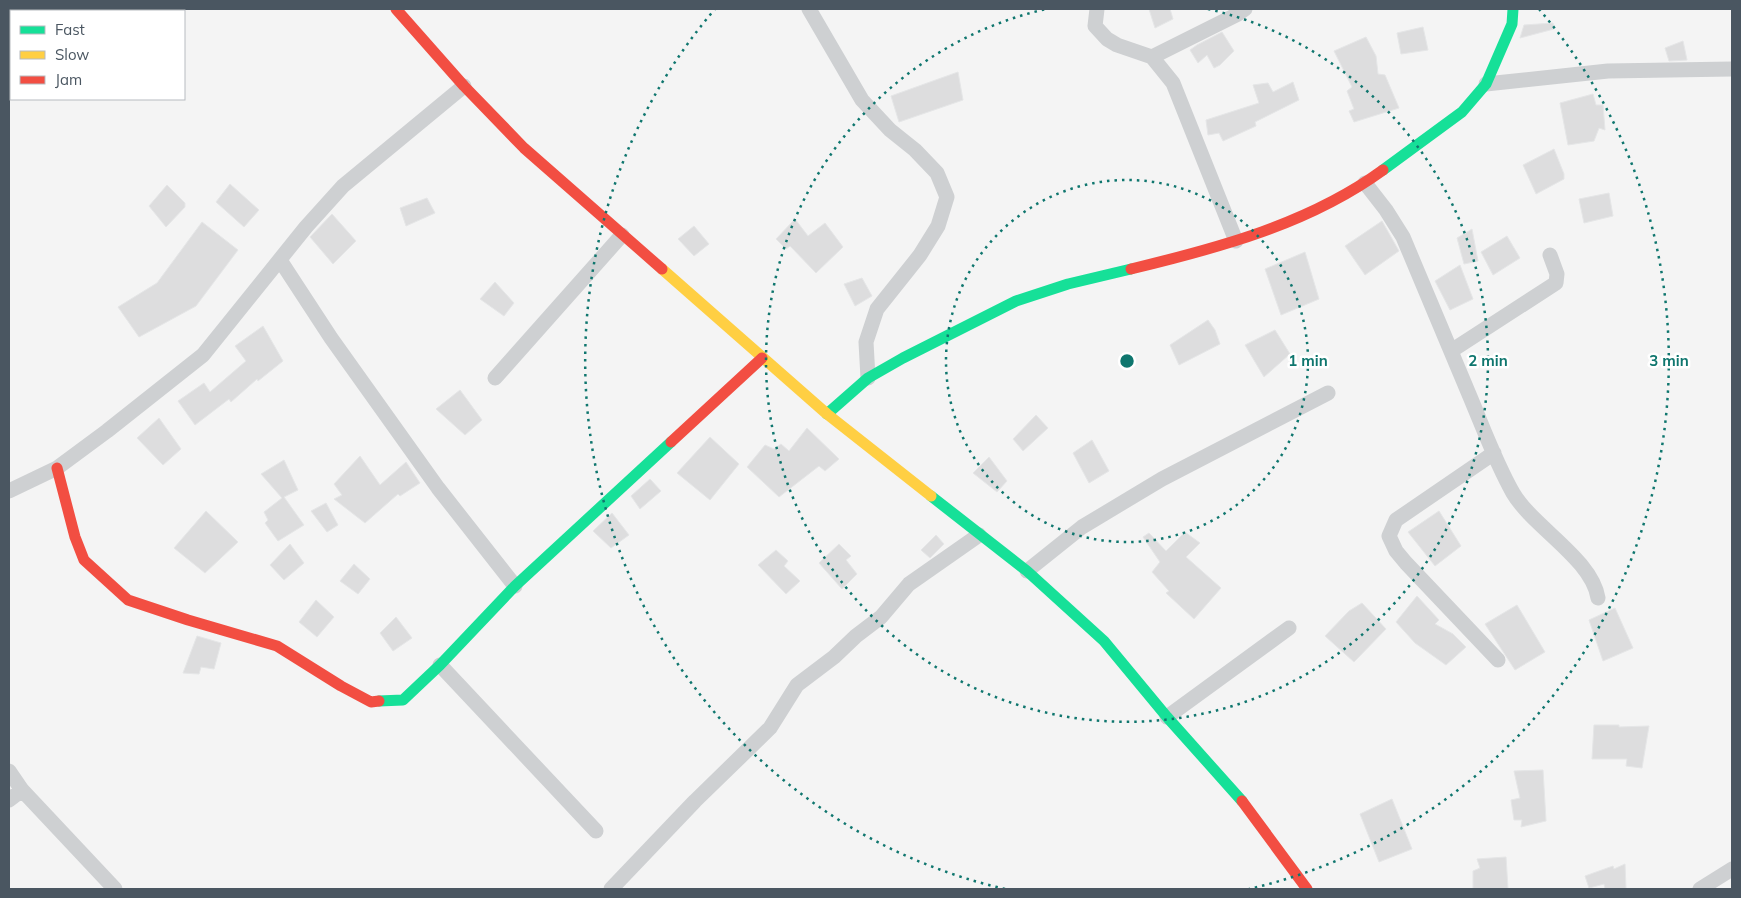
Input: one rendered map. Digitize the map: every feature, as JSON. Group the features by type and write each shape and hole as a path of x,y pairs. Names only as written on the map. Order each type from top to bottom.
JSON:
{"street":[{"path":"396,9 464,86 524,148 827,414 1026,571 1104,641 1167,717 1239,797 1308,889"},
{"path":"809,9 862,100 890,130 915,150 936,173 947,198 938,226 924,248 877,309 866,342 868,378"},
{"path":"1096,9 1095,26 1107,39 1134,52 1152,57 1173,83 1236,240"},
{"path":"1152,57 1245,9"},
{"path":"827,414 868,378 903,358 1016,301 1068,284 1171,259 1236,240 1318,209 1365,183 1462,112 1486,84 1512,24 1513,9"},
{"path":"1486,84 1608,71 1732,69"},
{"path":"9,491 57,468 203,355 306,227 343,186 464,86"},
{"path":"1365,183 1386,210 1403,237 1494,453 1514,494 1537,521 1582,566 1597,589 1598,598"},
{"path":"495,378 622,235"},
{"path":"1451,351 1556,282 1557,274 1550,254"},
{"path":"280,260 331,338 438,488 515,586"},
{"path":"57,468 75,537 84,560 128,600 277,646 341,686 371,702 402,700 440,665 515,586 762,358"},
{"path":"1026,571 1082,526 1162,479 1328,393"},
{"path":"1494,453 1396,520 1389,536 1396,551 1406,563 1498,660"},
{"path":"611,889 694,801 770,728 797,685 834,657 856,636 881,617 909,584 979,535"},
{"path":"1167,717 1289,628"},
{"path":"440,665 596,831"},
{"path":"9,771 22,790 115,889"},
{"path":"9,800 22,790"},
{"path":"1700,889 1732,869"}],"building":[{"path":"1149,9 1170,9 1173,19 1155,28"},
{"path":"1553,23 1554,29 1520,38 1524,25"},
{"path":"1423,27 1428,50 1401,54 1397,33"},
{"path":"1222,32 1234,51 1220,65 1214,68 1207,55 1198,63 1190,50"},
{"path":"1366,37 1376,56 1378,74 1385,75 1399,108 1354,122 1349,111 1354,109 1347,91 1352,87 1334,51"},
{"path":"1683,41 1687,60 1669,61 1665,48"},
{"path":"958,72 963,100 899,122 891,96"},
{"path":"1293,82 1299,100 1255,122 1256,126 1223,141 1219,133 1208,135 1206,120 1259,103 1253,85 1268,83 1273,92"},
{"path":"1593,94 1596,105 1603,105 1605,130 1599,128 1594,141 1568,145 1560,103"},
{"path":"1554,149 1564,174 1564,179 1536,194 1523,165"},
{"path":"230,184 259,210 244,227 216,202"},
{"path":"167,185 185,203 185,207 166,227 149,206"},
{"path":"1609,193 1613,216 1584,223 1579,199"},
{"path":"427,198 435,213 406,226 400,208"},
{"path":"332,214 356,241 333,264 310,237"},
{"path":"795,219 808,236 825,223 843,247 816,273 790,246 786,249 776,239"},
{"path":"1382,221 1399,251 1365,275 1345,246"},
{"path":"202,222 238,250 196,306 139,337 118,307 157,283"},
{"path":"694,226 709,244 694,256 678,239"},
{"path":"1472,229 1478,261 1464,264 1457,238"},
{"path":"1507,236 1520,258 1493,275 1481,252"},
{"path":"1305,252 1319,299 1281,315 1265,269"},
{"path":"1460,265 1473,299 1450,310 1435,281"},
{"path":"862,278 872,296 855,306 844,284"},
{"path":"495,282 514,303 504,316 480,299"},
{"path":"1208,320 1215,330 1220,344 1179,365 1170,345"},
{"path":"263,326 283,361 258,381 257,379 231,402 229,399 195,425 178,401 204,383 210,392 246,361 235,346"},
{"path":"1275,330 1290,354 1264,377 1245,345"},
{"path":"460,390 482,420 465,435 436,409"},
{"path":"1036,415 1048,428 1023,451 1013,439"},
{"path":"159,418 181,449 163,465 137,438"},
{"path":"807,428 839,459 825,471 819,466 779,497 747,467 765,445 774,449 781,444 789,451"},
{"path":"710,437 739,464 710,500 677,473"},
{"path":"1092,440 1109,471 1089,483 1073,453"},
{"path":"360,456 380,485 406,462 420,483 400,496 398,494 365,523 334,499 342,495 334,484"},
{"path":"989,457 1007,481 997,492 973,473"},
{"path":"284,460 298,490 284,497 304,525 278,541 265,523 268,520 264,512 282,498 261,474"},
{"path":"650,479 661,491 640,509 631,496"},
{"path":"326,503 338,525 327,532 311,511"},
{"path":"206,511 238,542 205,573 174,548"},
{"path":"1439,511 1461,546 1435,566 1408,532"},
{"path":"612,513 629,535 611,548 593,531"},
{"path":"1185,532 1200,543 1186,557 1221,588 1194,619 1166,593 1169,591 1152,572 1160,562 1143,537 1149,533 1166,551"},
{"path":"936,535 944,544 930,558 921,550"},
{"path":"290,544 304,563 284,580 270,565"},
{"path":"839,544 851,556 846,560 857,574 842,589 819,563"},
{"path":"776,550 788,561 784,566 800,581 786,594 758,565"},
{"path":"354,564 370,579 358,594 340,581"},
{"path":"1417,596 1439,620 1435,624 1453,634 1466,647 1446,665 1415,643 1396,622"},
{"path":"316,600 334,617 317,637 299,622"},
{"path":"1362,603 1386,629 1354,662 1325,636 1349,611"},
{"path":"1517,605 1545,652 1515,670 1485,624"},
{"path":"1615,608 1633,648 1603,661 1589,620"},
{"path":"396,617 412,638 393,651 380,633"},
{"path":"197,636 221,643 214,669 201,667 199,674 183,673"},
{"path":"1594,725 1619,725 1619,727 1649,726 1642,768 1626,766 1627,759 1592,759"},
{"path":"1543,770 1546,821 1521,827 1522,820 1514,820 1511,800 1520,798 1514,771"},
{"path":"1392,799 1412,849 1379,862 1360,814"},
{"path":"1506,857 1508,889 1473,889 1473,871 1480,868 1477,859"},
{"path":"1625,864 1626,889 1605,889 1604,884 1589,888 1585,876 1613,866 1614,869"}],"traffic: fast":[{"path":"1383,170 1462,112 1486,84 1512,24 1513,9"},
{"path":"827,414 868,378 903,358 1016,301 1068,284 1131,269"},
{"path":"379,701 403,700 440,665 515,586 671,442"},
{"path":"931,496 1027,571 1104,641 1167,717 1242,801"}],"traffic: slow":[{"path":"662,269 827,414 931,496"}],"traffic: jam":[{"path":"396,9 464,86 524,148 662,269"},
{"path":"1131,269 1229,243 1294,220 1354,189 1383,170"},
{"path":"671,442 762,358"},
{"path":"57,468 75,537 84,560 128,600 277,646 341,686 371,702 379,701"},
{"path":"1242,801 1307,889"}]}
